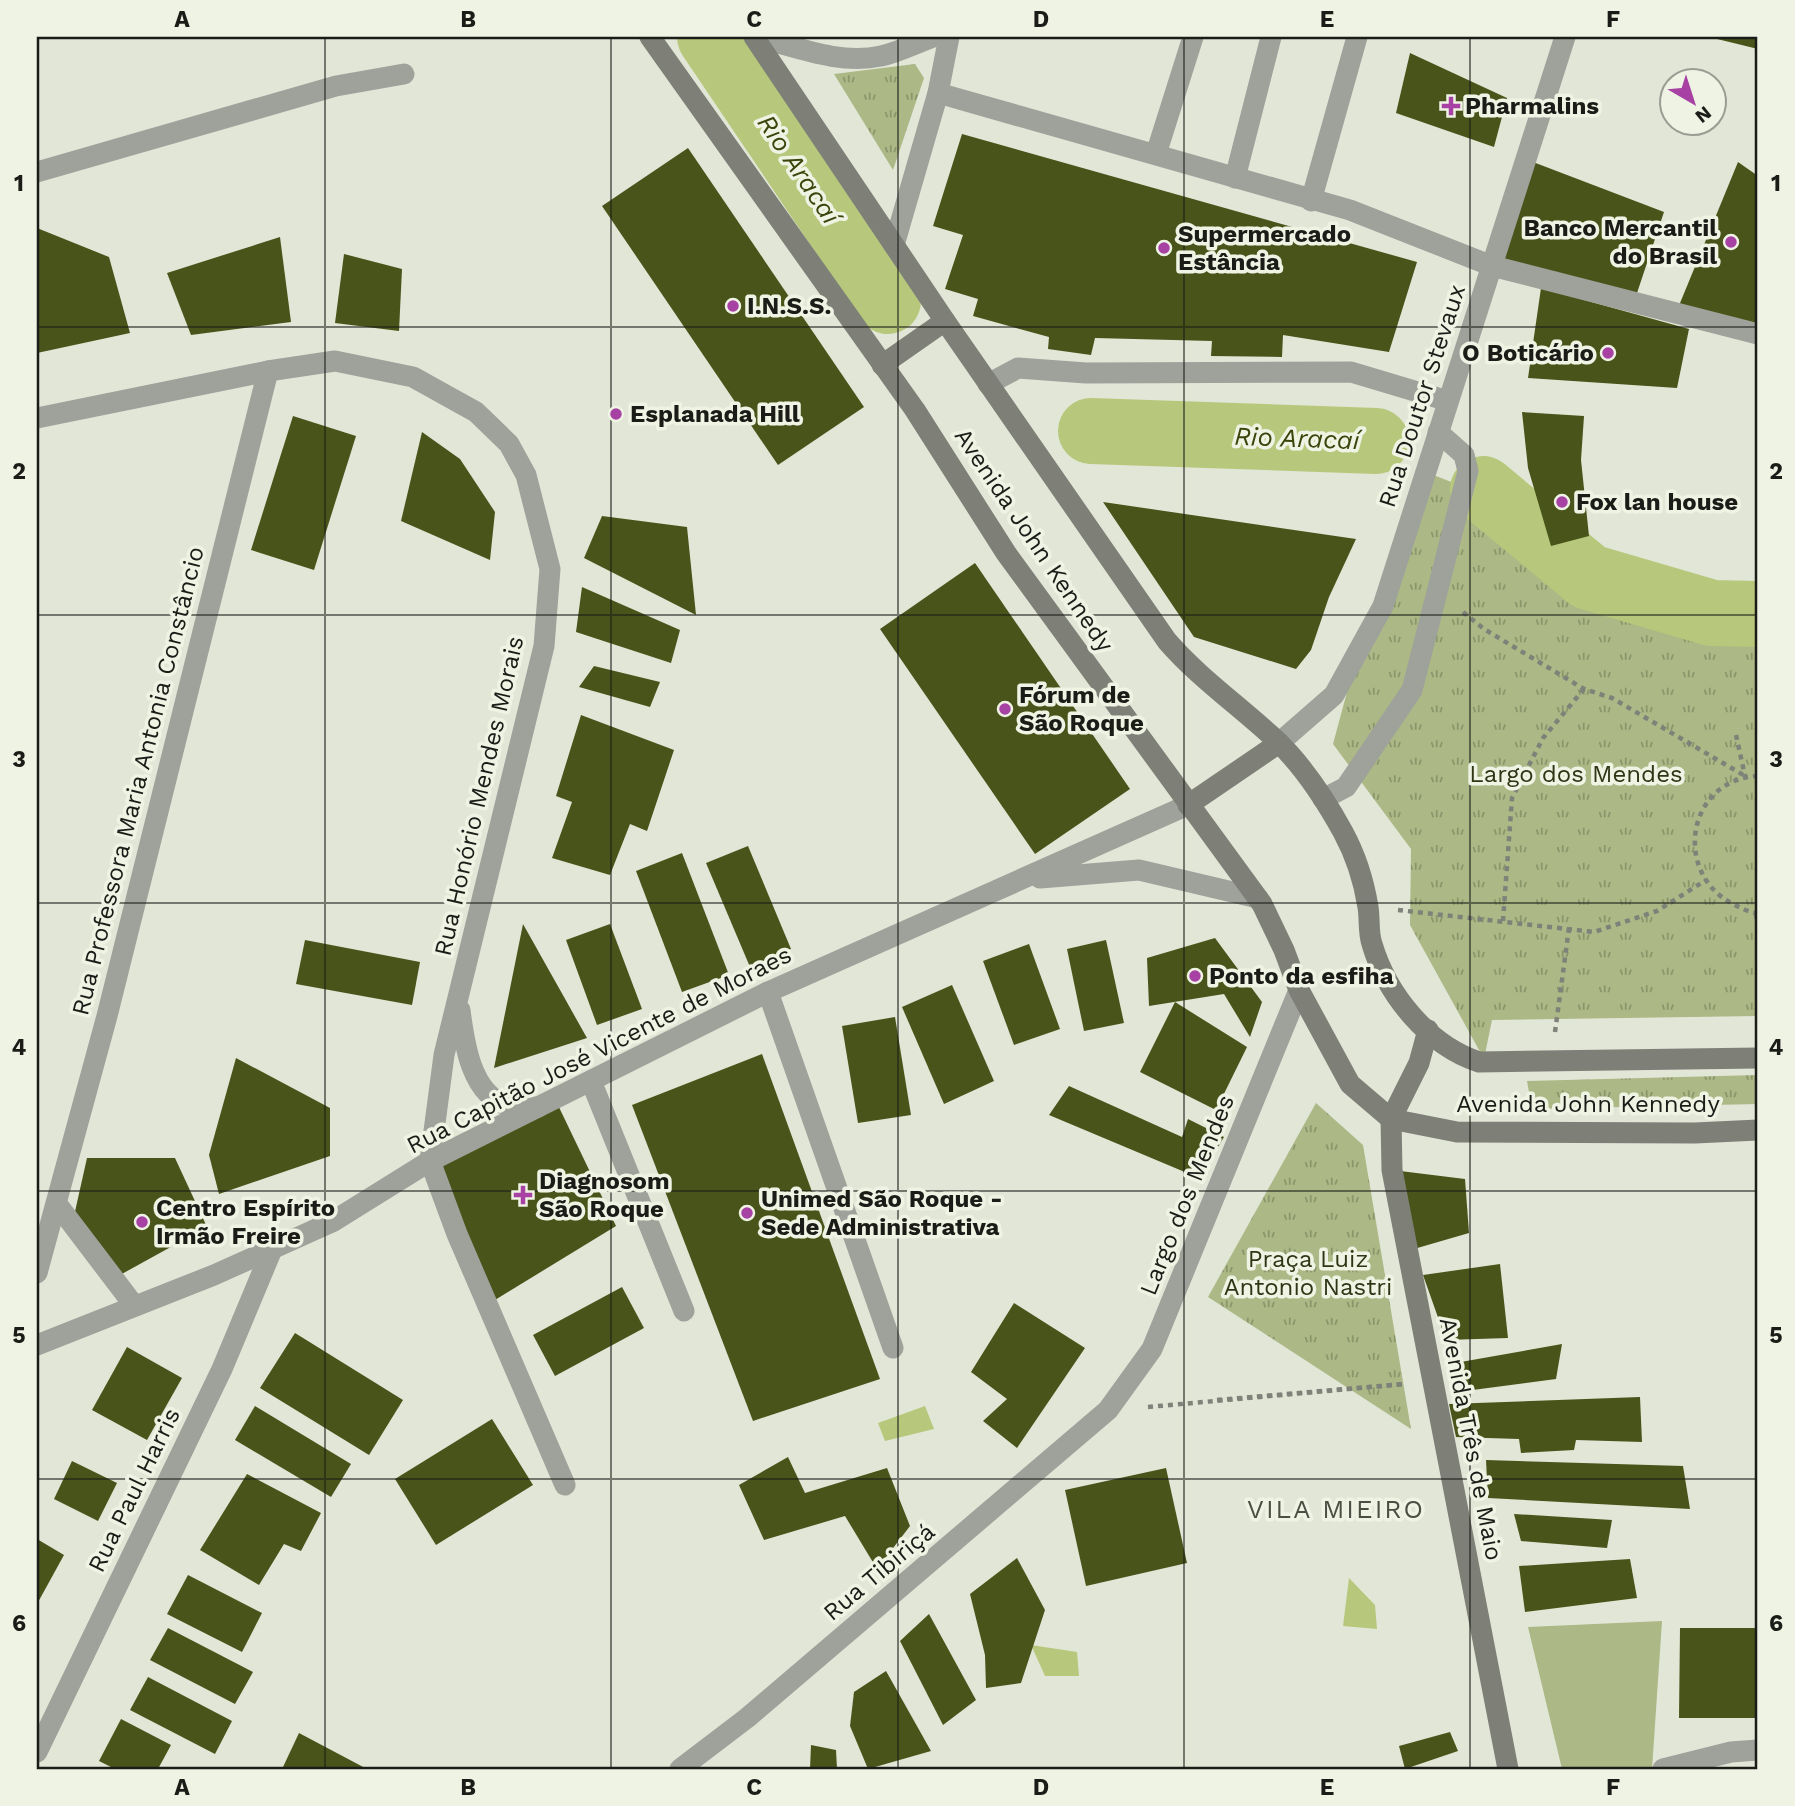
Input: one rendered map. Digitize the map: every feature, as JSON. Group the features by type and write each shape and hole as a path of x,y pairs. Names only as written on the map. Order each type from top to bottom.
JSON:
{"main road":[{"name":"Avenida John Kennedy","path":"650,37 882,365 1006,553 1258,898 1284,950 1299,990 1350,1084 1391,1119 1457,1132 1695,1133 1758,1130"},
{"name":"Avenida John Kennedy","path":"755,37 945,321 1167,641 1184,661 1279,743 1323,799 1356,862 1368,906 1371,942 1396,1000 1428,1030 1468,1058 1479,1062 1758,1058"},
{"path":"882,365 945,321"},
{"path":"1188,805 1279,743"},
{"path":"1391,1119 1419,1063 1428,1030"},
{"name":"Avenida Três de Maio","path":"1391,1119 1392,1170 1426,1382 1508,1769"}],"street":[{"path":"755,37 839,58 857,59 883,55 933,37"},
{"path":"894,245 938,93 948,37"},
{"path":"1156,154 1193,37"},
{"path":"1235,178 1271,37"},
{"path":"1311,201 1357,37"},
{"name":"Rua Doutor Stevaux","path":"1279,743 1334,695 1383,606 1566,37"},
{"path":"37,172 336,86 404,74"},
{"path":"938,93 1350,210 1492,265 1758,334"},
{"name":"Rua Honório Mendes Morais","path":"37,418 268,371 335,361 413,377 476,412 509,444 526,475 550,569 544,646 444,1055 430,1161"},
{"path":"988,384 1018,368 1086,373 1351,372 1448,401"},
{"name":"Rua Professora Maria Antonia Constâncio","path":"37,1273 110,1003 268,371"},
{"path":"1323,799 1346,787 1412,690 1468,471 1464,455 1438,432"},
{"name":"Rua Capitão José Vicente de Moraes","path":"37,1345 134,1304 214,1275 332,1222 430,1161 768,992 1188,805"},
{"path":"1024,879 1139,870 1258,898"},
{"name":"Largo dos Mendes","path":"1108,1410 1152,1349 1299,990"},
{"path":"768,992 893,1348"},
{"path":"458,1000 468,1058 472,1070 486,1091 509,1106 540,1107"},
{"path":"591,1081 684,1311"},
{"path":"430,1161 457,1234 565,1485"},
{"path":"57,1204 134,1304"},
{"name":"Rua Paul Harris","path":"37,1752 222,1369 273,1247"},
{"name":"Rua Tibiriçá","path":"680,1769 747,1718 1108,1410"},
{"path":"1664,1769 1731,1752 1758,1750"}],"path":[{"path":"1484,628 1584,689 1612,698 1745,776"},
{"path":"1503,921 1512,798 1543,738 1584,689"},
{"path":"1736,735 1745,776"},
{"path":"1758,776 1745,776 1721,787 1708,800 1699,820 1694,857 1706,880 1722,898 1757,913 1758,930"},
{"path":"1368,906 1594,932 1657,911 1706,880"},
{"path":"1551,1062 1569,928"},
{"path":"1108,1410 1426,1382"},
{"path":"1217,1401 1426,1382"}],"green space":[{"path":"915,64 924,78 893,170 834,74"},
{"name":"Largo dos Mendes","path":"1431,474 1469,489 1583,585 1711,628 1758,631 1758,1016 1492,1020 1484,1059 1410,925 1411,849 1333,744 1347,692"},
{"path":"1758,1075 1758,1104 1532,1109 1527,1081"},
{"name":"Praça Luiz Antonio Nastri","path":"1316,1103 1363,1145 1411,1429 1208,1297"},
{"path":"1662,1621 1652,1769 1562,1769 1528,1627"}],"shaded area":[{"path":"925,1406 934,1429 885,1441 878,1423"},
{"path":"1349,1578 1375,1605 1377,1629 1343,1626"},
{"path":"1031,1645 1077,1652 1079,1676 1045,1676"}],"building":[{"path":"1758,37 1758,49 1713,38"},
{"name":"Pharmalins","path":"1410,53 1507,98 1494,147 1396,113"},
{"name":"Supermercado Estância","path":"962,134 1417,262 1389,352 1283,335 1282,357 1211,356 1212,341 1095,338 1091,355 1048,349 1049,337 973,316 978,299 945,289 963,235 933,226"},
{"name":"I.N.S.S.","path":"688,148 864,407 778,465 602,206"},
{"path":"1533,162 1664,212 1636,296 1496,262"},
{"name":"Banco Mercantil do Brasil","path":"1738,162 1758,176 1758,327 1678,308"},
{"path":"37,228 109,257 130,333 37,353"},
{"path":"280,237 291,322 191,335 167,273"},
{"path":"344,254 402,269 399,331 335,323"},
{"name":"O Boticário","path":"1541,288 1689,329 1677,388 1528,378"},
{"name":"Fox lan house","path":"1522,412 1584,416 1581,460 1589,536 1551,546 1528,468"},
{"path":"293,416 356,436 314,570 251,550"},
{"path":"422,432 460,459 495,512 490,560 401,521"},
{"path":"1103,502 1356,539 1329,597 1311,650 1296,669 1194,637"},
{"path":"602,516 687,527 696,615 584,558"},
{"name":"Fórum de São Roque","path":"975,563 1130,789 1035,854 880,629"},
{"path":"582,587 680,630 671,663 576,632"},
{"path":"594,666 660,682 650,707 579,687"},
{"path":"581,715 674,750 647,831 630,824 610,875 552,858 572,802 556,796"},
{"path":"748,846 791,949 750,967 706,863"},
{"path":"682,853 729,975 682,992 636,871"},
{"path":"523,924 587,1038 494,1068"},
{"path":"610,924 642,1009 597,1025 566,940"},
{"name":"Ponto da esfiha","path":"1215,938 1262,1002 1250,1037 1224,994 1149,1006 1147,958"},
{"path":"305,940 420,962 412,1005 296,984"},
{"path":"1106,940 1124,1023 1084,1031 1067,949"},
{"path":"1029,944 1060,1029 1014,1045 983,961"},
{"path":"952,985 994,1081 944,1104 902,1007"},
{"path":"1175,1002 1247,1047 1216,1110 1140,1072"},
{"path":"895,1017 911,1115 858,1123 842,1026"},
{"name":"Unimed São Roque - Sede Administrativa","path":"762,1054 880,1379 753,1421 632,1105"},
{"path":"236,1058 330,1108 330,1156 219,1194 209,1155"},
{"path":"1069,1086 1182,1137 1188,1119 1224,1137 1199,1178 1049,1115"},
{"name":"Diagnosom São Roque","path":"556,1101 616,1226 490,1303 432,1163"},
{"name":"Centro Espírito Irmão Freire","path":"87,1158 175,1158 207,1227 120,1275 74,1216"},
{"path":"1392,1170 1465,1179 1469,1233 1407,1251"},
{"path":"1500,1264 1508,1338 1446,1340 1423,1275"},
{"path":"622,1287 644,1328 555,1376 533,1335"},
{"path":"1014,1303 1085,1348 1017,1448 983,1421 1007,1399 971,1372"},
{"path":"295,1333 403,1400 369,1455 260,1388"},
{"path":"1562,1344 1556,1379 1465,1391 1455,1363"},
{"path":"127,1347 182,1378 147,1440 92,1410"},
{"path":"1640,1397 1642,1442 1576,1440 1574,1450 1521,1453 1519,1439 1456,1437 1449,1404"},
{"path":"255,1406 351,1464 331,1497 235,1440"},
{"path":"492,1419 533,1485 436,1545 395,1479"},
{"path":"788,1457 805,1493 887,1468 910,1526 877,1569 845,1516 764,1540 739,1485"},
{"path":"1486,1460 1683,1466 1690,1509 1488,1498"},
{"path":"72,1461 117,1483 98,1521 54,1499"},
{"path":"1166,1468 1187,1563 1086,1586 1065,1490"},
{"path":"247,1474 321,1513 301,1551 284,1544 259,1585 200,1550"},
{"path":"1514,1514 1612,1520 1607,1548 1521,1541"},
{"path":"37,1539 64,1555 37,1604"},
{"path":"1017,1558 1045,1610 1021,1683 986,1688 985,1655 970,1594"},
{"path":"1630,1559 1637,1598 1525,1612 1519,1566"},
{"path":"188,1575 262,1613 242,1652 167,1614"},
{"path":"929,1614 976,1700 943,1725 900,1641"},
{"path":"168,1628 253,1672 235,1704 150,1660"},
{"path":"1680,1628 1758,1628 1758,1718 1679,1718"},
{"path":"886,1671 931,1751 868,1769 850,1726 854,1692"},
{"path":"148,1677 232,1721 215,1754 130,1710"},
{"path":"121,1719 171,1745 158,1769 115,1769 99,1761"},
{"path":"1450,1732 1458,1751 1405,1769 1399,1746"},
{"path":"299,1733 367,1769 286,1769 283,1767"},
{"path":"811,1745 836,1750 837,1769 810,1769"}],"waterway":[{"name":"Rio Aracaí","path":"710,37 888,301"},
{"name":"Rio Aracaí","path":"1091,431 1376,441"},
{"name":"Rio Aracaí","path":"1483,489 1589,577 1712,613 1758,614"}],"place":[{"name":"Pharmalins","path":"1451,106"},
{"name":"Banco Mercantil do Brasil","path":"1731,242"},
{"name":"Supermercado Estância","path":"1164,248"},
{"name":"I.N.S.S.","path":"733,306"},
{"name":"O Boticário","path":"1608,353"},
{"name":"Esplanada Hill","path":"616,414"},
{"name":"Fox lan house","path":"1562,502"},
{"name":"Fórum de São Roque","path":"1005,709"},
{"name":"Ponto da esfiha","path":"1195,976"},
{"name":"Diagnosom São Roque","path":"523,1195"},
{"name":"Unimed São Roque - Sede Administrativa","path":"747,1213"},
{"name":"Centro Espírito Irmão Freire","path":"142,1222"}],"district":[{"name":"VILA MIEIRO","path":"1336,1509"}]}
